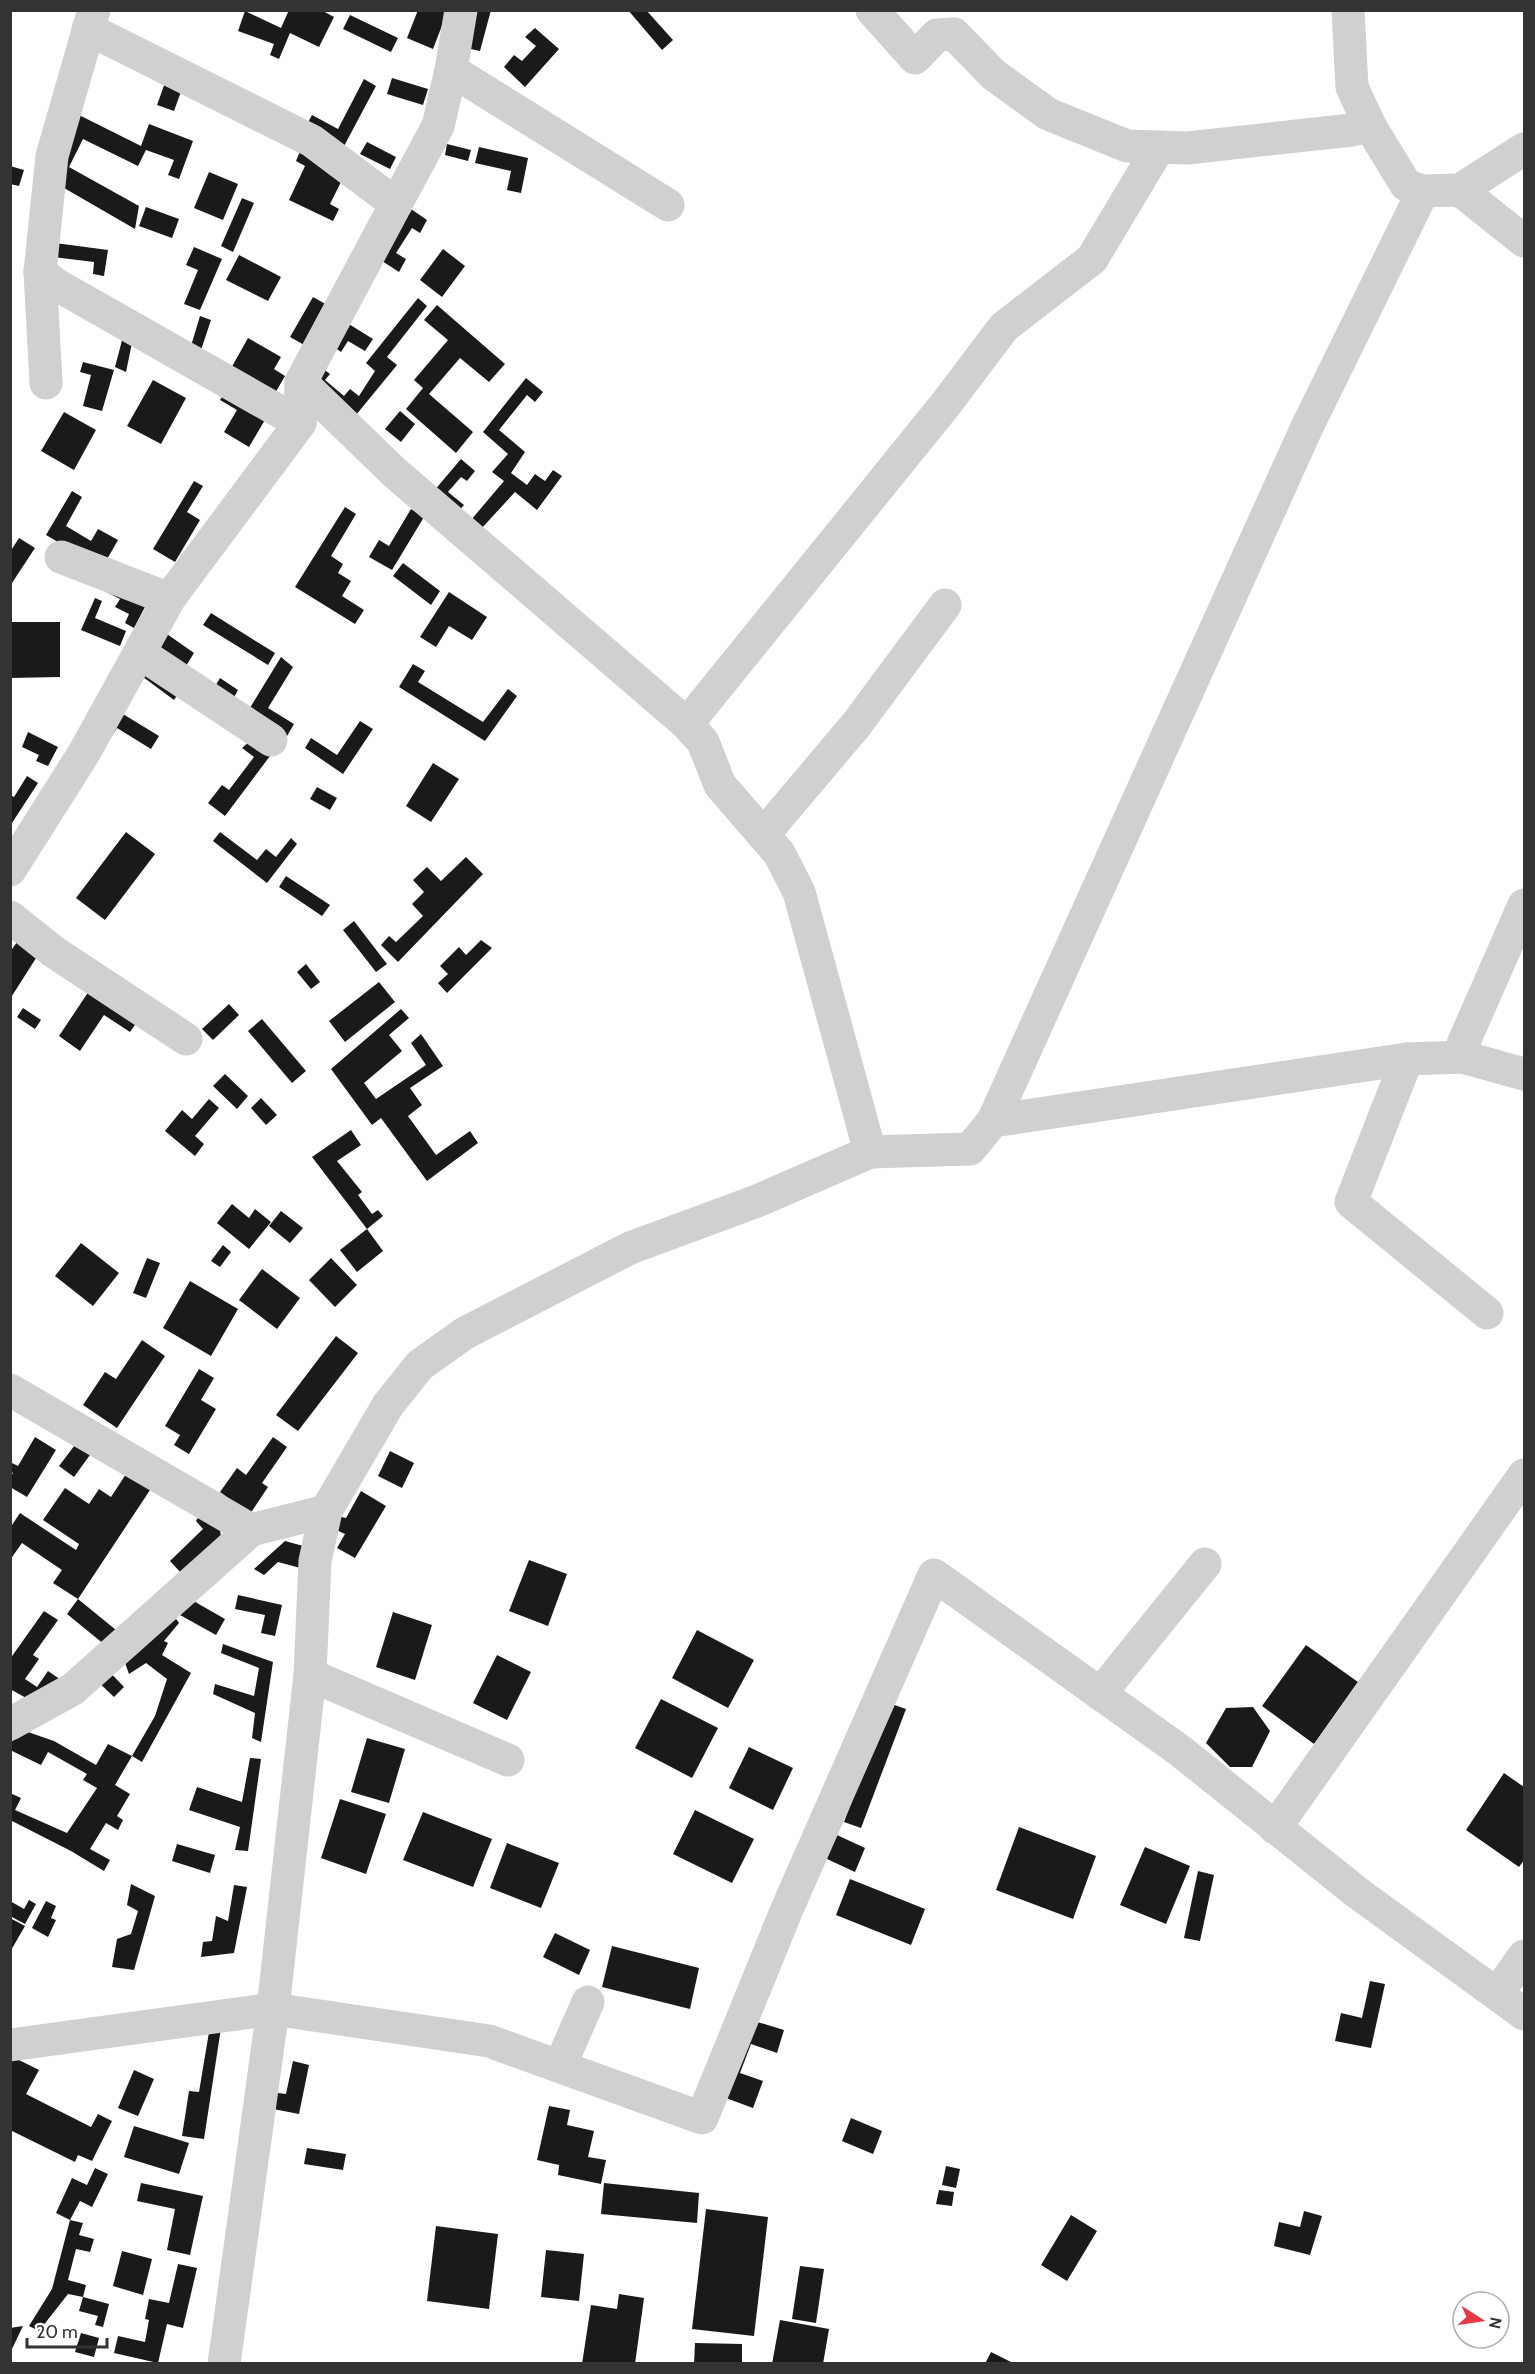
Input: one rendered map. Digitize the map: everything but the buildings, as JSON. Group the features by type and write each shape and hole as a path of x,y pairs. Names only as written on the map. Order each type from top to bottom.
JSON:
{"street":[{"path":"10,870 84,753 169,599 300,423 301,382 438,126 451,70 461,10"},
{"path":"872,10 915,58 937,35 954,34 994,75 1048,114 1127,146 1187,148 1352,130 1370,126"},
{"path":"1348,10 1352,87 1370,126 1406,185 1423,191 1460,190 1524,149"},
{"path":"46,383 40,272 52,156 91,20 312,141 396,204"},
{"path":"451,70 668,205"},
{"path":"687,724 945,405 1004,327 1092,259 1159,147"},
{"path":"1460,190 1524,241"},
{"path":"224,2364 273,2009 310,1675 315,1561 326,1511 388,1405 420,1365 465,1333 630,1248 757,1201 870,1152 970,1149 993,1121 1307,427 1423,191"},
{"path":"40,272 57,285 300,423"},
{"path":"301,382 394,472 687,724 703,742 720,785 779,853 798,892 870,1152"},
{"path":"61,557 169,599"},
{"path":"763,835 856,725 945,605"},
{"path":"140,653 271,740"},
{"path":"1463,1057 1463,1044 1524,905"},
{"path":"10,917 54,952 186,1039"},
{"path":"993,1121 1407,1059 1463,1057 1524,1074"},
{"path":"1407,1059 1351,1202 1487,1313"},
{"path":"10,1389 251,1530"},
{"path":"1275,1827 1524,1474"},
{"path":"10,1724 73,1689 251,1530 326,1511"},
{"path":"1100,1694 1205,1564"},
{"path":"10,2045 273,2009 489,2041 702,2118 787,1909 934,1575 1179,1750 1359,1894 1524,2014"},
{"path":"310,1675 508,1760"},
{"path":"1497,1994 1524,1956"},
{"path":"560,2066 588,2002"}]}
